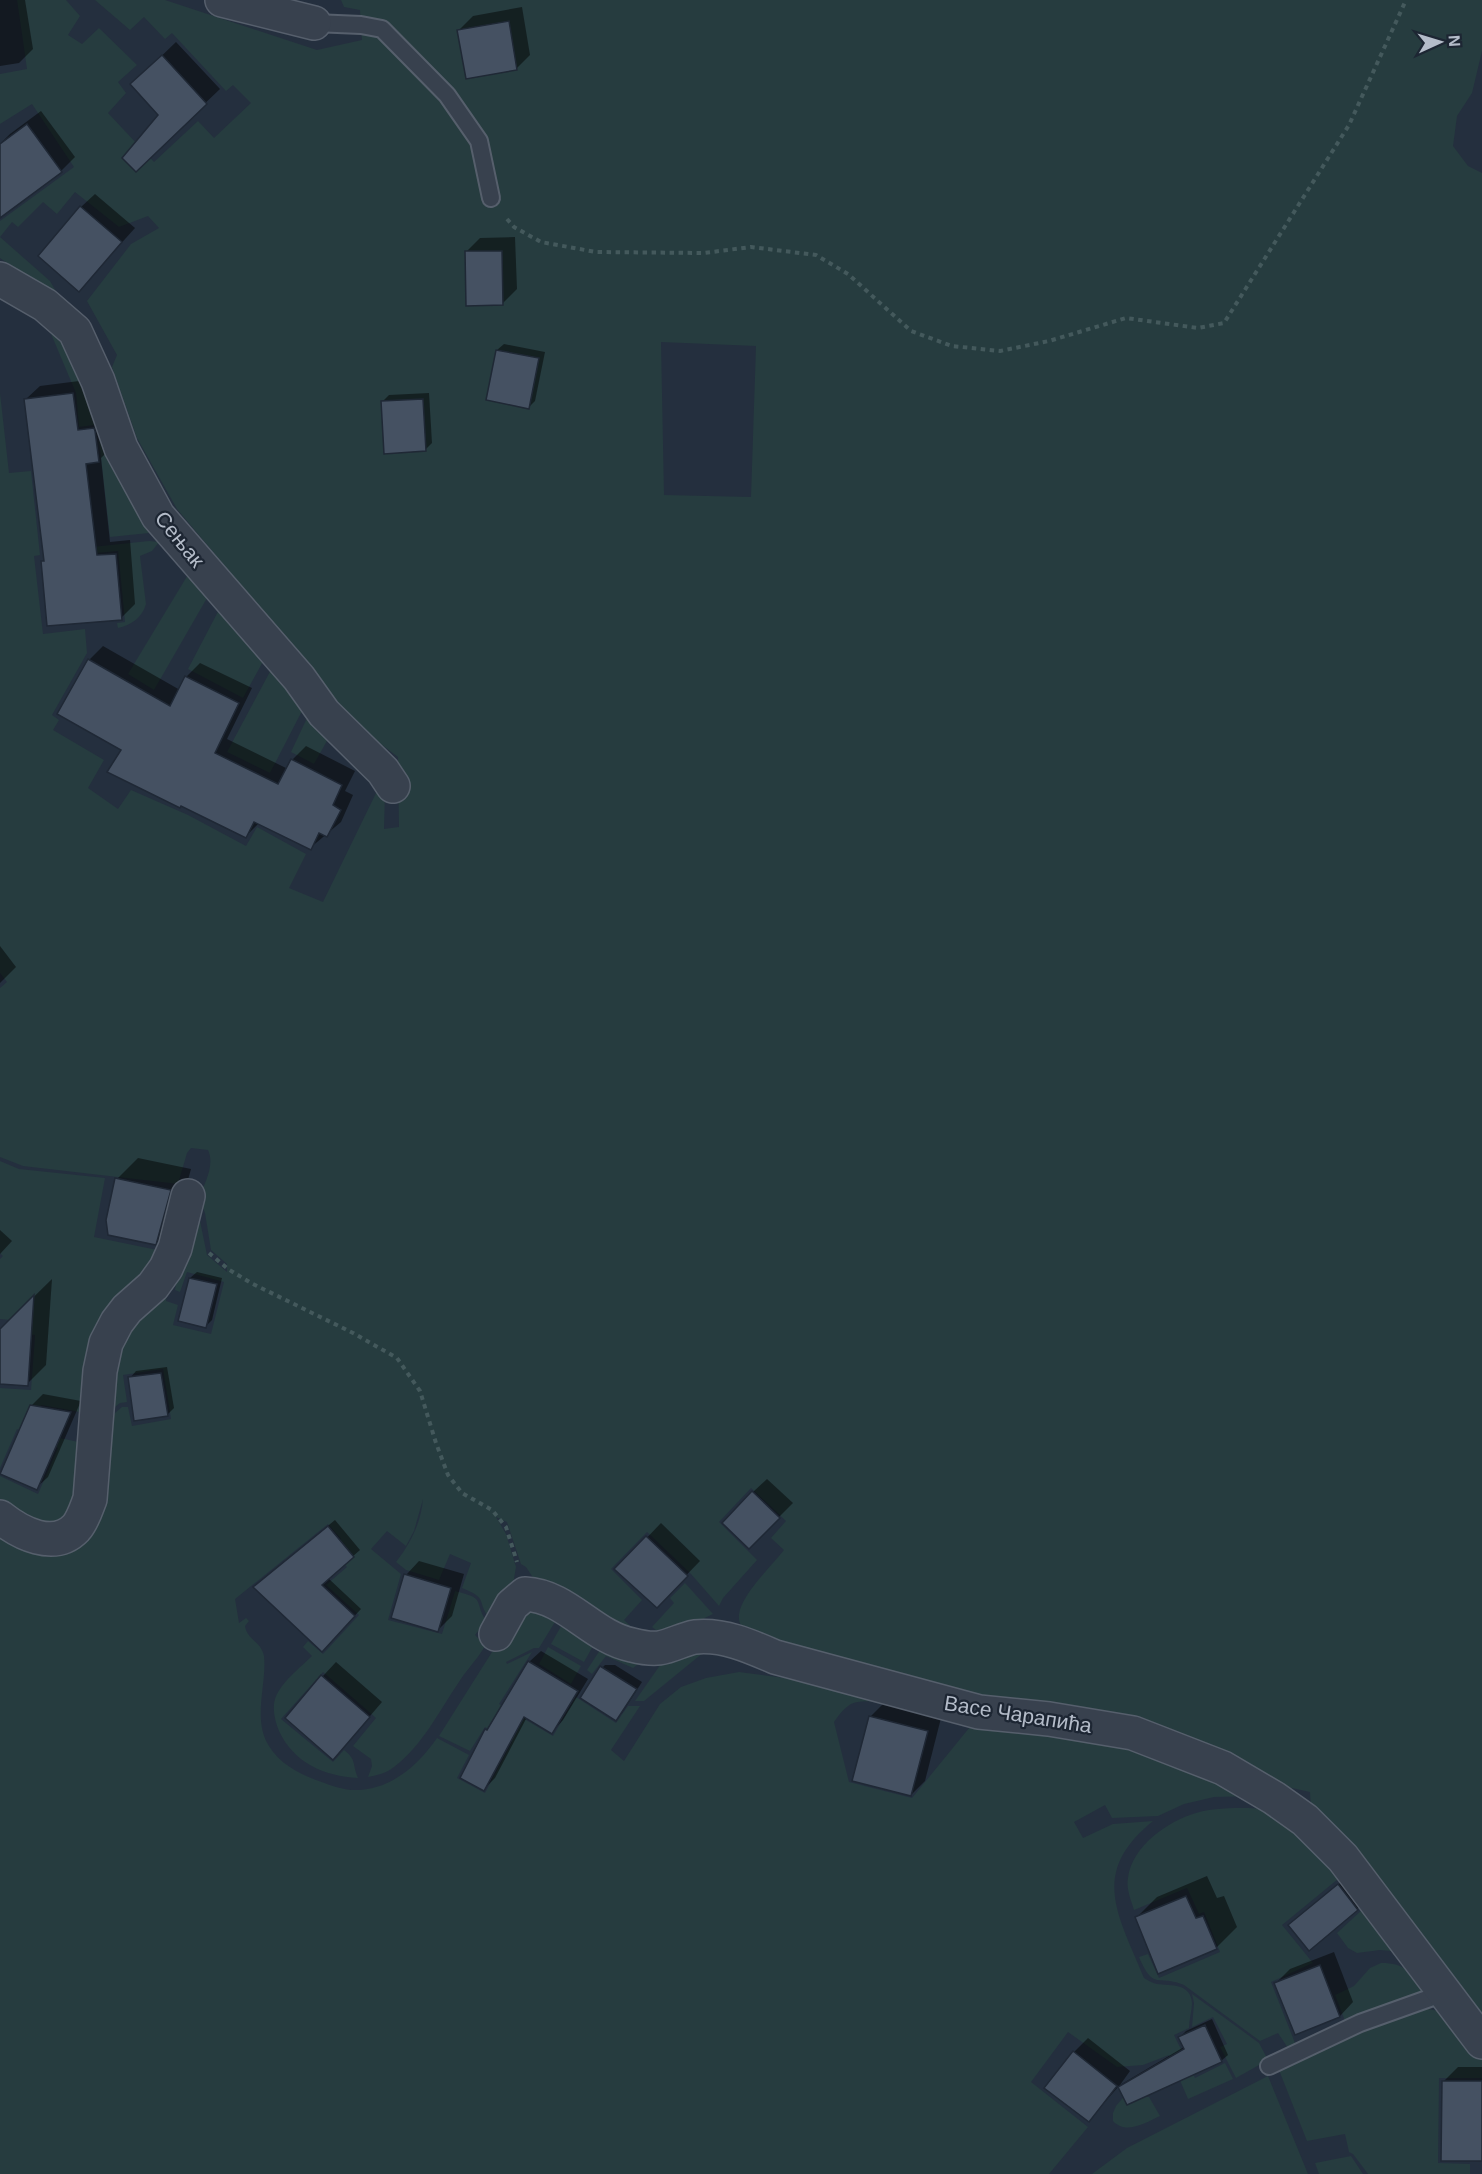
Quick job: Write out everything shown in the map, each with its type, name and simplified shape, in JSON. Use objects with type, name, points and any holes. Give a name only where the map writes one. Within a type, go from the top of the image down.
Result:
[{"type":"street","points":[[222,0],[314,23]]},
{"type":"street","name":"Сењак","points":[[0,279],[45,305],[75,331],[98,381],[121,448],[158,516],[299,678],[324,713],[382,771],[393,786]]},
{"type":"street","points":[[0,1517],[19,1531],[48,1539],[69,1534],[83,1518],[90,1498],[100,1371],[106,1343],[117,1322],[153,1286],[166,1268],[175,1248],[188,1196]]},
{"type":"street","points":[[496,1634],[512,1605],[525,1594]]},
{"type":"street","name":"Васе Чарапића","points":[[525,1594],[541,1595],[565,1607],[604,1635],[631,1645],[659,1648],[694,1637],[719,1637],[775,1656],[979,1712],[1049,1719],[1133,1733],[1224,1768],[1305,1820],[1343,1857],[1482,2042]]},
{"type":"lane","points":[[314,23],[361,25],[382,29],[447,95],[479,141],[491,198]]},
{"type":"lane","points":[[1269,2066],[1360,2023],[1444,1994]]},
{"type":"path","points":[[491,198],[514,227],[541,242],[596,252],[704,253],[751,247],[816,255],[848,274],[911,331],[952,346],[1000,351],[1049,341],[1126,318],[1198,328],[1224,323],[1349,125],[1406,0]]},
{"type":"path","points":[[209,1252],[228,1269],[250,1283],[344,1328],[397,1358],[420,1392],[435,1443],[448,1475],[462,1493],[492,1510],[506,1527],[514,1547],[525,1594]]},
{"type":"green space","points":[[17,0],[66,0],[80,16],[68,35],[82,44],[99,28],[137,65],[118,82],[126,93],[108,113],[154,162],[198,121],[214,138],[251,103],[233,85],[226,91],[172,33],[165,39],[144,17],[130,30],[95,0],[165,0],[317,50],[362,40],[360,10],[344,7],[341,0],[1482,0],[1482,51],[1472,93],[1457,116],[1453,146],[1468,166],[1482,173],[1482,2028],[1311,1808],[1310,1792],[986,1701],[877,1674],[747,1631],[740,1623],[740,1611],[749,1592],[784,1550],[771,1538],[786,1521],[751,1488],[719,1522],[757,1560],[723,1598],[719,1606],[691,1574],[647,1532],[611,1569],[642,1600],[624,1620],[646,1641],[536,1582],[526,1567],[521,1564],[507,1522],[496,1517],[506,1534],[516,1567],[512,1590],[489,1618],[481,1600],[462,1588],[471,1563],[450,1554],[439,1580],[406,1570],[396,1562],[406,1547],[414,1532],[423,1499],[414,1531],[406,1546],[387,1531],[371,1549],[401,1574],[388,1620],[442,1634],[455,1591],[472,1596],[478,1601],[486,1621],[475,1635],[481,1641],[491,1631],[482,1651],[414,1749],[388,1771],[368,1777],[372,1766],[371,1759],[353,1746],[376,1718],[323,1672],[281,1719],[333,1762],[344,1750],[353,1760],[358,1778],[333,1774],[311,1766],[293,1752],[285,1742],[275,1719],[274,1703],[278,1693],[291,1676],[312,1656],[303,1647],[308,1641],[323,1654],[359,1615],[326,1585],[347,1567],[330,1548],[341,1539],[328,1524],[235,1599],[239,1623],[246,1618],[249,1621],[245,1626],[246,1631],[260,1647],[264,1656],[261,1725],[264,1736],[278,1758],[290,1767],[309,1777],[342,1789],[364,1790],[377,1787],[400,1776],[420,1759],[437,1738],[469,1755],[457,1778],[485,1793],[512,1742],[485,1727],[470,1751],[439,1736],[521,1606],[558,1617],[539,1648],[534,1648],[506,1662],[507,1664],[532,1652],[499,1704],[553,1736],[576,1697],[616,1723],[628,1706],[640,1706],[611,1750],[624,1761],[660,1704],[681,1687],[706,1678],[739,1672],[800,1680],[932,1714],[868,1701],[851,1704],[834,1722],[849,1782],[912,1798],[974,1722],[1127,1743],[1257,1796],[1214,1797],[1184,1804],[1158,1816],[1112,1818],[1105,1805],[1074,1822],[1083,1838],[1113,1824],[1153,1821],[1133,1840],[1121,1858],[1115,1877],[1115,1895],[1125,1934],[1144,1978],[1155,1984],[1184,1989],[1191,1997],[1189,2028],[1174,2035],[1195,2078],[1225,2063],[1233,2079],[1188,2099],[1169,2055],[1143,2065],[1117,2067],[1068,2032],[1031,2082],[1088,2127],[1049,2174],[0,2174],[0,1526],[46,1557],[65,1550],[102,1424],[122,1407],[128,1407],[132,1426],[171,1419],[163,1369],[123,1375],[127,1402],[120,1403],[102,1417],[111,1348],[169,1276],[166,1301],[178,1305],[173,1325],[211,1334],[224,1282],[187,1272],[180,1292],[175,1290],[181,1253],[199,1216],[207,1255],[227,1272],[227,1264],[211,1250],[205,1213],[199,1197],[210,1168],[208,1150],[191,1148],[187,1153],[178,1184],[23,1166],[0,1157],[0,988],[7,982],[0,973],[0,393],[9,473],[31,471],[40,555],[34,556],[43,634],[85,629],[87,653],[52,715],[59,720],[53,730],[104,760],[88,788],[118,809],[131,790],[188,815],[246,846],[257,827],[306,854],[289,888],[323,902],[378,789],[385,792],[384,829],[399,827],[398,757],[345,717],[308,665],[177,509],[137,438],[112,367],[117,355],[87,301],[131,244],[159,228],[148,216],[119,227],[75,192],[57,214],[43,202],[18,227],[12,222],[0,237],[0,221],[74,167],[32,104],[0,124],[0,74],[27,69]],"holes":[[[511,38],[517,70],[469,78]],[[661,342],[756,346],[751,497],[664,495]]]},
{"type":"green space","points":[[0,237],[50,281],[58,295],[54,295],[0,258]]},
{"type":"green space","points":[[49,329],[61,341],[82,386],[95,425],[79,427],[76,393]]},
{"type":"green space","points":[[99,440],[111,466],[149,533],[110,537]]},
{"type":"green space","points":[[149,541],[159,542],[152,551],[140,556],[146,604],[142,613],[135,620],[118,628],[117,623],[125,622],[118,551],[54,557],[53,551]]},
{"type":"green space","points":[[189,573],[211,591],[154,690],[128,674]]},
{"type":"green space","points":[[222,604],[266,656],[243,698],[188,669]]},
{"type":"green space","points":[[273,666],[303,709],[270,773],[227,752]]},
{"type":"green space","points":[[308,716],[328,739],[314,764],[291,752]]},
{"type":"green space","points":[[0,1161],[19,1169],[105,1178],[94,1237],[167,1252],[83,1420],[79,1421],[80,1412],[41,1405],[36,1433],[88,1444],[84,1491],[57,1528],[0,1509],[0,1476],[38,1494],[58,1448],[17,1429],[0,1468],[0,1388],[31,1390],[35,1335],[10,1333],[11,1320],[0,1319],[0,1259],[3,1256],[0,1253]]},
{"type":"green space","points":[[685,1583],[713,1614],[678,1631],[660,1633],[652,1627],[674,1603],[670,1598]]},
{"type":"green space","points":[[564,1621],[593,1646],[584,1662],[551,1644]]},
{"type":"green space","points":[[604,1644],[642,1661],[633,1668],[606,1656],[592,1674],[587,1670]]},
{"type":"green space","points":[[548,1647],[581,1666],[571,1684],[539,1664]]},
{"type":"green space","points":[[709,1648],[644,1701],[635,1701],[663,1661]]},
{"type":"green space","points":[[1267,1809],[1310,1840],[1401,1952],[1380,1950],[1357,1953],[1348,1948],[1337,1933],[1362,1910],[1338,1879],[1282,1925],[1313,1963],[1271,1982],[1295,2043],[1288,2048],[1278,2033],[1260,2041],[1184,1985],[1153,1978],[1144,1968],[1139,1957],[1148,1954],[1159,1978],[1220,1952],[1204,1912],[1199,1914],[1187,1888],[1134,1910],[1128,1890],[1128,1878],[1136,1855],[1153,1836],[1185,1817],[1209,1810]]},
{"type":"green space","points":[[1381,1963],[1389,1963],[1407,1970],[1425,1991],[1345,2021],[1335,1995],[1354,1986],[1370,1968]]},
{"type":"green space","points":[[1192,1994],[1259,2043],[1268,2060],[1236,2078],[1220,2047],[1227,2044],[1213,2017],[1192,2027],[1194,2003]]},
{"type":"green space","points":[[1424,2008],[1442,2012],[1482,2055],[1482,2078],[1439,2078],[1438,2163],[1470,2164],[1470,2174],[1368,2174],[1349,2152],[1345,2134],[1307,2141],[1279,2070],[1376,2022]]},
{"type":"green space","points":[[1268,2076],[1308,2174],[1092,2174],[1127,2148]]},
{"type":"green space","points":[[1128,2092],[1141,2097],[1149,2097],[1160,2116],[1136,2126],[1118,2125],[1113,2121],[1113,2113]]},
{"type":"green space","points":[[1351,2156],[1363,2174],[1319,2174],[1315,2163]]},
{"type":"building","points":[[509,21],[517,70],[466,79],[457,30]]},
{"type":"building","points":[[162,55],[207,104],[136,172],[122,158],[158,115],[130,84]]},
{"type":"building","points":[[27,124],[62,172],[0,218],[0,144]]},
{"type":"building","points":[[80,206],[122,242],[79,292],[38,256]]},
{"type":"building","points":[[465,251],[502,251],[503,305],[466,306]]},
{"type":"building","points":[[496,350],[539,358],[529,409],[486,400]]},
{"type":"building","points":[[73,393],[78,430],[94,428],[95,431],[99,462],[86,464],[97,555],[116,554],[122,620],[47,626],[41,561],[44,561],[24,399]]},
{"type":"building","points":[[423,399],[426,451],[384,454],[381,401]]},
{"type":"building","points":[[88,659],[170,706],[185,676],[239,703],[215,753],[278,784],[291,759],[342,785],[333,805],[341,810],[327,837],[319,833],[311,850],[254,822],[246,838],[107,772],[121,750],[57,714]]},
{"type":"building","points":[[115,1178],[171,1190],[156,1245],[108,1235],[106,1220]]},
{"type":"building","points":[[189,1278],[217,1284],[206,1328],[178,1321]]},
{"type":"building","points":[[34,1295],[28,1386],[0,1384],[0,1329]]},
{"type":"building","points":[[161,1373],[168,1416],[134,1421],[128,1377]]},
{"type":"building","points":[[30,1405],[71,1412],[37,1490],[0,1474]]},
{"type":"building","points":[[752,1491],[780,1518],[749,1549],[722,1523]]},
{"type":"building","points":[[328,1526],[354,1557],[322,1585],[355,1616],[322,1652],[253,1587]]},
{"type":"building","points":[[646,1536],[688,1576],[657,1608],[614,1569]]},
{"type":"building","points":[[404,1574],[451,1588],[438,1632],[391,1618]]},
{"type":"building","points":[[528,1661],[578,1691],[552,1734],[524,1717],[484,1791],[460,1778],[485,1729],[487,1730]]},
{"type":"building","points":[[600,1666],[637,1689],[616,1721],[580,1698]]},
{"type":"building","points":[[321,1675],[370,1717],[333,1760],[285,1718]]},
{"type":"building","points":[[869,1716],[928,1731],[911,1796],[852,1781]]},
{"type":"building","points":[[1338,1884],[1358,1910],[1309,1951],[1288,1925]]},
{"type":"building","points":[[1186,1896],[1196,1918],[1203,1916],[1217,1949],[1158,1974],[1135,1917]]},
{"type":"building","points":[[1320,1965],[1340,2017],[1295,2035],[1274,1983]]},
{"type":"building","points":[[1205,2025],[1222,2062],[1127,2105],[1118,2087],[1184,2049],[1178,2037]]},
{"type":"building","points":[[1073,2051],[1117,2086],[1089,2122],[1044,2088]]},
{"type":"building","points":[[1442,2081],[1482,2081],[1482,2161],[1441,2161]]}]
